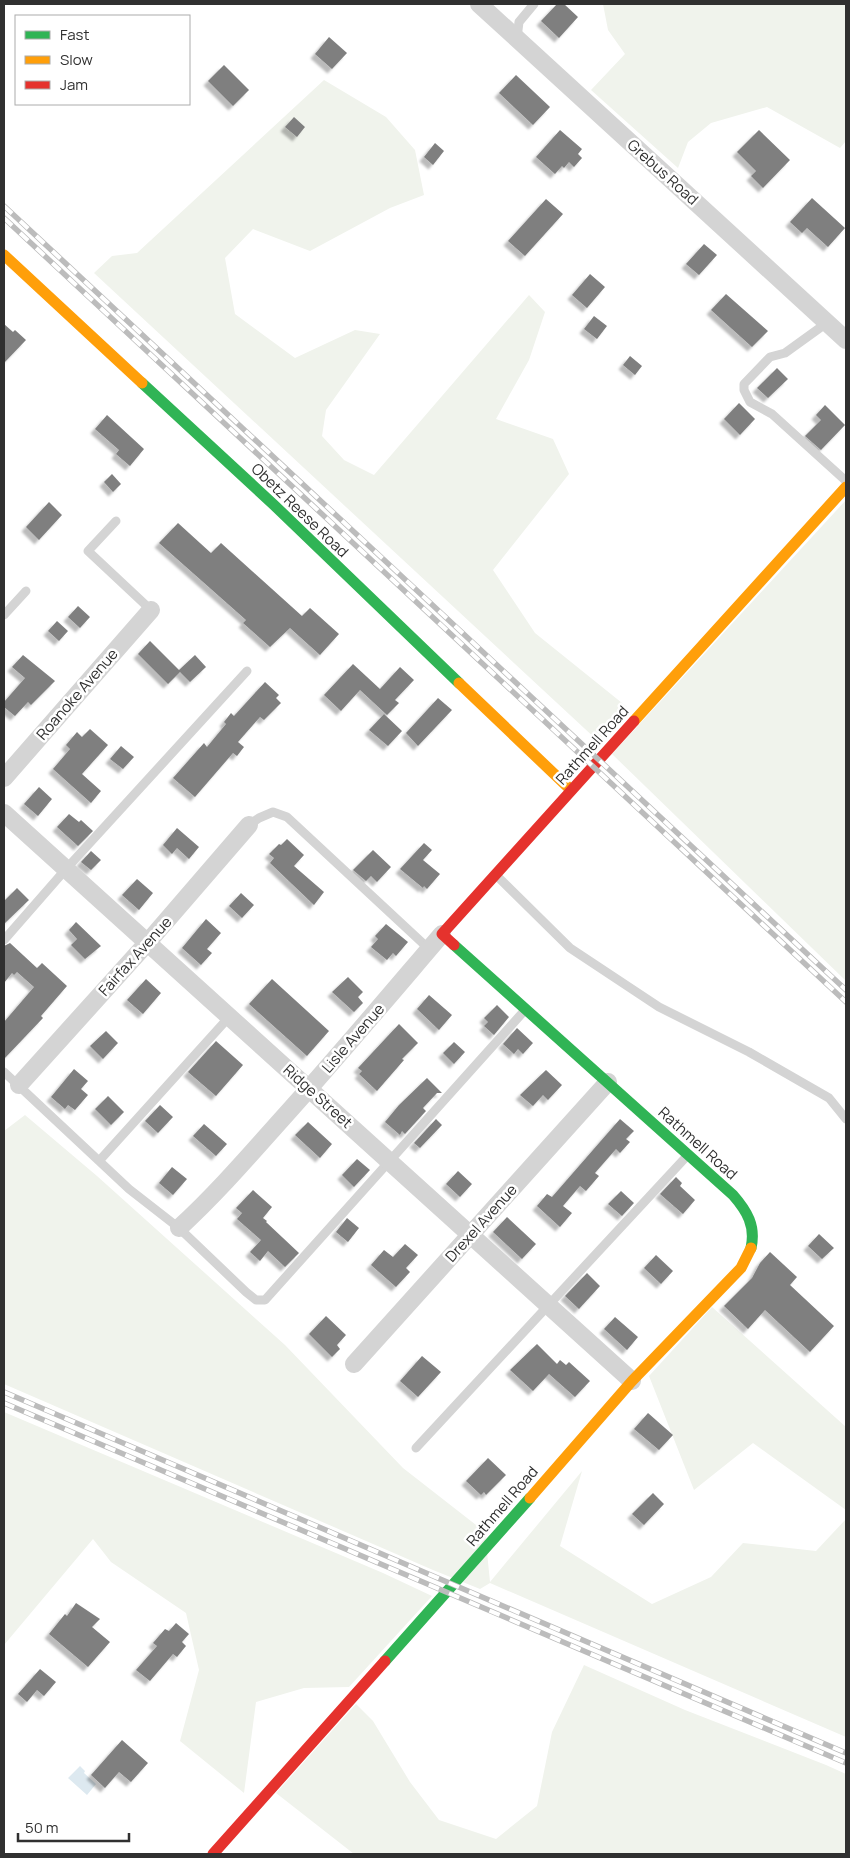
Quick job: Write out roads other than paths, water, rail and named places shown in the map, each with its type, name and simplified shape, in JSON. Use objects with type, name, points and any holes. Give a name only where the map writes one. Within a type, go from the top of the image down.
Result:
[{"type":"street","name":"Grebus Road","points":[[479,4],[846,340]]},
{"type":"street","name":"Obetz Reese Road","points":[[4,255],[274,505],[571,790]]},
{"type":"street","name":"Rathmell Road","points":[[213,1854],[632,1381],[741,1268],[751,1250],[753,1229],[746,1210],[733,1195],[442,934],[846,487]]},
{"type":"street","name":"Roanoke Avenue","points":[[4,778],[150,610]]},
{"type":"street","name":"Ridge Street","points":[[4,812],[632,1381]]},
{"type":"street","name":"Fairfax Avenue","points":[[19,1085],[148,942],[249,825]]},
{"type":"street","name":"Lisle Avenue","points":[[179,1228],[208,1201],[310,1088],[442,934]]},
{"type":"street","name":"Drexel Avenue","points":[[354,1364],[608,1082]]},
{"type":"lane","points":[[517,38],[519,22],[534,4]]},
{"type":"lane","points":[[828,322],[785,353],[770,358],[748,379],[744,384],[744,390],[750,402],[772,414],[846,481]]},
{"type":"lane","points":[[116,521],[88,552],[150,610]]},
{"type":"lane","points":[[4,615],[26,591]]},
{"type":"lane","points":[[4,940],[66,868],[247,671]]},
{"type":"lane","points":[[249,825],[273,812],[287,818],[429,949]]},
{"type":"lane","points":[[495,874],[570,948],[659,1007],[749,1052],[829,1098],[846,1119]]},
{"type":"lane","points":[[4,1072],[129,1190],[179,1228],[256,1300],[265,1300],[526,1009]]},
{"type":"lane","points":[[99,1161],[230,1016]]},
{"type":"lane","points":[[416,1448],[688,1155]]},
{"type":"railway","points":[[4,206],[846,990]]},
{"type":"railway","points":[[4,218],[846,1002]]},
{"type":"railway","points":[[4,1392],[846,1753]]},
{"type":"railway","points":[[4,1403],[846,1763]]}]
